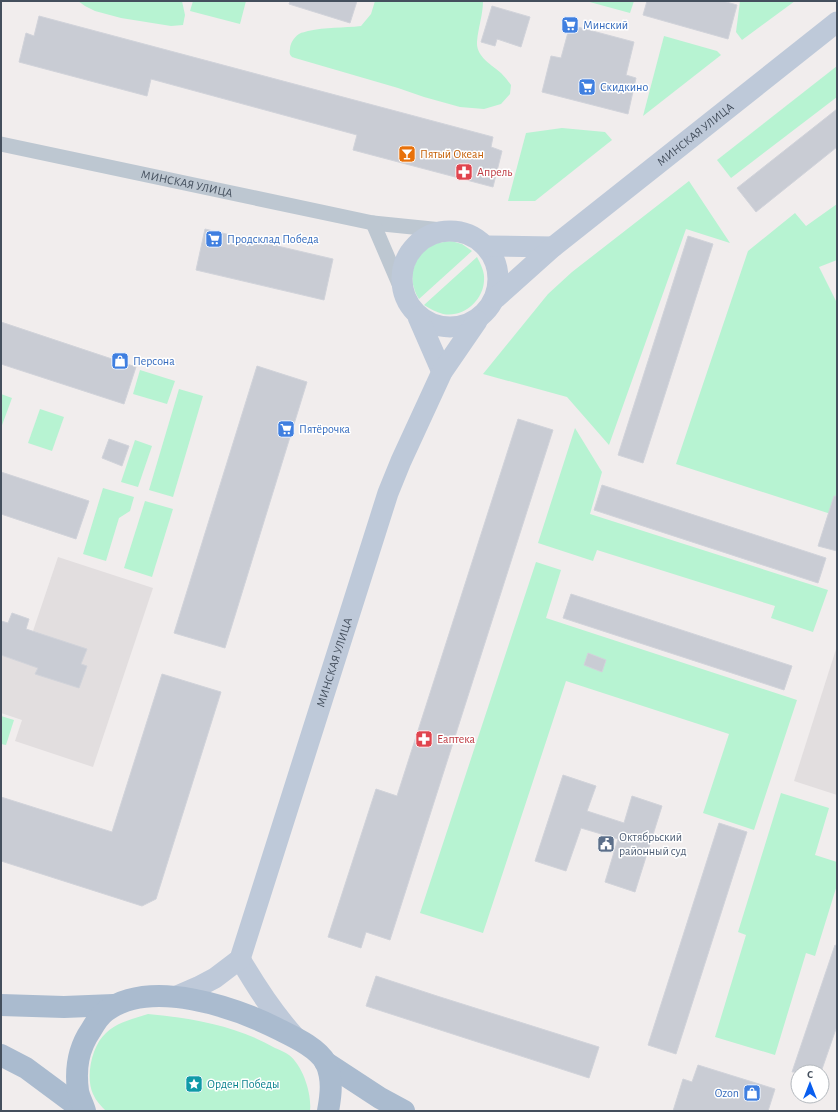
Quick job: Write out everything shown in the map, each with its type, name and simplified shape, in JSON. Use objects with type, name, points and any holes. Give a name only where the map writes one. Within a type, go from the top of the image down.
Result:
[{"type":"main road","name":"МИНСКАЯ УЛИЦА","points":[[496,298],[553,246],[837,22]]},
{"type":"main road","points":[[418,316],[447,328],[477,321],[496,298],[499,269],[487,246],[468,233],[442,230],[418,241],[402,265],[402,293],[418,316],[442,372]]},
{"type":"main road","points":[[487,246],[553,246]]},
{"type":"main road","name":"МИНСКАЯ УЛИЦА","points":[[240,959],[388,492],[442,372],[477,321]]},
{"type":"main road","points":[[175,997],[215,978],[240,959],[276,1014],[297,1039]]},
{"type":"main road","points":[[1,1005],[64,1007],[114,1005],[130,1000],[160,996],[204,1002],[236,1011],[269,1024],[297,1039],[313,1049],[325,1062],[380,1098],[404,1111]]},
{"type":"main road","points":[[84,1111],[78,1091],[78,1058],[82,1044],[96,1021],[104,1012],[114,1005]]},
{"type":"main road","points":[[1,1055],[26,1068],[84,1111]]},
{"type":"main road","points":[[325,1062],[331,1078],[328,1111]]},
{"type":"street","name":"МИНСКАЯ УЛИЦА","points":[[1,144],[373,223],[442,230]]},
{"type":"street","points":[[373,223],[402,293]]},
{"type":"shaded area","points":[[58,557],[153,588],[93,767],[15,741],[22,720],[1,713],[1,655],[29,665],[33,631]]},
{"type":"shaded area","points":[[837,646],[837,795],[794,781]]},
{"type":"green space","points":[[78,1],[182,1],[185,15],[183,25],[171,26],[121,18],[95,11]]},
{"type":"green space","points":[[193,1],[246,1],[240,24],[190,11]]},
{"type":"green space","points":[[375,1],[483,1],[477,47],[479,52],[489,64],[501,73],[511,85],[510,94],[501,104],[484,109],[460,107],[293,58],[290,55],[290,47],[295,37],[301,33],[321,29],[361,26],[371,14]]},
{"type":"green space","points":[[586,1],[634,1],[630,13]]},
{"type":"green space","points":[[740,1],[795,1],[742,40],[736,32]]},
{"type":"green space","points":[[664,36],[717,51],[721,55],[643,116]]},
{"type":"green space","points":[[837,66],[837,97],[731,178],[717,160]]},
{"type":"green space","points":[[562,128],[605,132],[612,140],[535,201],[508,201],[526,133]]},
{"type":"green space","points":[[689,181],[730,243],[686,229],[609,445],[567,397],[483,374],[548,294],[572,272]]},
{"type":"green space","points":[[837,204],[837,260],[819,267],[837,303],[837,516],[676,464],[748,251],[795,213],[806,226]]},
{"type":"green space","points":[[451,241],[462,244],[472,251],[419,299],[415,291],[413,274],[414,267],[420,255],[431,246],[438,243]]},
{"type":"green space","points":[[477,257],[483,272],[484,281],[480,295],[471,306],[451,315],[440,313],[424,305]]},
{"type":"green space","points":[[140,370],[175,381],[167,404],[133,394]]},
{"type":"green space","points":[[179,389],[203,396],[173,497],[149,490]]},
{"type":"green space","points":[[1,394],[12,398],[1,428]]},
{"type":"green space","points":[[40,409],[64,417],[52,451],[28,443]]},
{"type":"green space","points":[[575,428],[602,472],[590,514],[828,590],[813,632],[771,618],[775,606],[597,550],[593,561],[538,543]]},
{"type":"green space","points":[[135,440],[152,446],[138,487],[121,482]]},
{"type":"green space","points":[[103,488],[134,497],[130,511],[119,518],[106,561],[83,554]]},
{"type":"green space","points":[[145,501],[173,509],[152,577],[124,568]]},
{"type":"green space","points":[[536,562],[561,570],[546,618],[797,700],[754,830],[703,813],[729,734],[566,681],[483,933],[420,913]]},
{"type":"green space","points":[[1,716],[14,720],[6,745],[1,744]]},
{"type":"green space","points":[[781,793],[829,808],[815,855],[837,862],[837,885],[815,956],[806,953],[775,1055],[715,1037],[746,935],[738,932]]},
{"type":"green space","points":[[148,1014],[214,1024],[260,1040],[286,1053],[294,1060],[306,1081],[310,1097],[310,1111],[106,1111],[96,1099],[91,1087],[91,1062],[97,1045],[101,1038],[110,1029],[126,1021]]},
{"type":"building","points":[[290,1],[357,1],[350,23],[289,4]]},
{"type":"building","points":[[647,1],[723,1],[737,5],[728,39],[643,15]]},
{"type":"building","points":[[492,6],[530,17],[521,47],[497,39],[495,46],[481,42]]},
{"type":"building","points":[[39,16],[493,137],[491,147],[502,151],[493,187],[353,150],[357,135],[151,79],[147,96],[19,62],[26,33],[34,36]]},
{"type":"building","points":[[570,25],[634,42],[626,75],[636,78],[628,114],[542,92],[551,56],[561,58]]},
{"type":"building","points":[[837,109],[837,147],[756,212],[737,188]]},
{"type":"building","points":[[205,229],[333,259],[324,300],[196,270]]},
{"type":"building","points":[[688,236],[713,244],[643,463],[618,455]]},
{"type":"building","points":[[1,322],[136,367],[124,404],[1,364]]},
{"type":"building","points":[[257,366],[307,382],[225,648],[174,633]]},
{"type":"building","points":[[518,419],[553,430],[390,940],[366,932],[361,948],[328,937],[376,789],[397,796]]},
{"type":"building","points":[[109,439],[129,446],[122,466],[102,458]]},
{"type":"building","points":[[1,472],[89,501],[76,539],[1,514]]},
{"type":"building","points":[[602,485],[826,558],[818,583],[594,510]]},
{"type":"building","points":[[834,496],[837,496],[837,551],[818,546]]},
{"type":"building","points":[[571,594],[792,666],[784,690],[563,618]]},
{"type":"building","points":[[12,613],[29,619],[26,629],[87,649],[81,664],[87,666],[79,688],[35,674],[38,668],[1,655],[1,621],[8,623]]},
{"type":"building","points":[[588,653],[606,660],[602,672],[584,665]]},
{"type":"building","points":[[162,674],[221,692],[156,899],[142,906],[1,861],[1,797],[112,832]]},
{"type":"building","points":[[563,775],[596,786],[587,811],[624,823],[632,796],[662,806],[635,892],[605,882],[618,839],[581,828],[566,871],[535,861]]},
{"type":"building","points":[[719,823],[747,832],[676,1054],[648,1045]]},
{"type":"building","points":[[835,945],[837,946],[837,1026],[824,1064],[795,1064]]},
{"type":"building","points":[[376,976],[599,1047],[589,1078],[366,1006]]},
{"type":"building","points":[[698,1065],[775,1089],[768,1111],[673,1111],[683,1079],[692,1082]]},
{"type":"place","name":"Минский","points":[[570,25]]},
{"type":"place","name":"Скидкино","points":[[587,87]]},
{"type":"place","name":"Пятый Океан","points":[[407,154]]},
{"type":"place","name":"Апрель","points":[[464,172]]},
{"type":"place","name":"Продсклад Победа","points":[[214,239]]},
{"type":"place","name":"Персона","points":[[120,361]]},
{"type":"place","name":"Пятёрочка","points":[[286,429]]},
{"type":"place","name":"Еаптека","points":[[424,739]]},
{"type":"place","name":"Октябрьский районный суд","points":[[606,844]]},
{"type":"place","name":"Орден Победы","points":[[194,1084]]},
{"type":"place","name":"Ozon","points":[[752,1093]]}]
